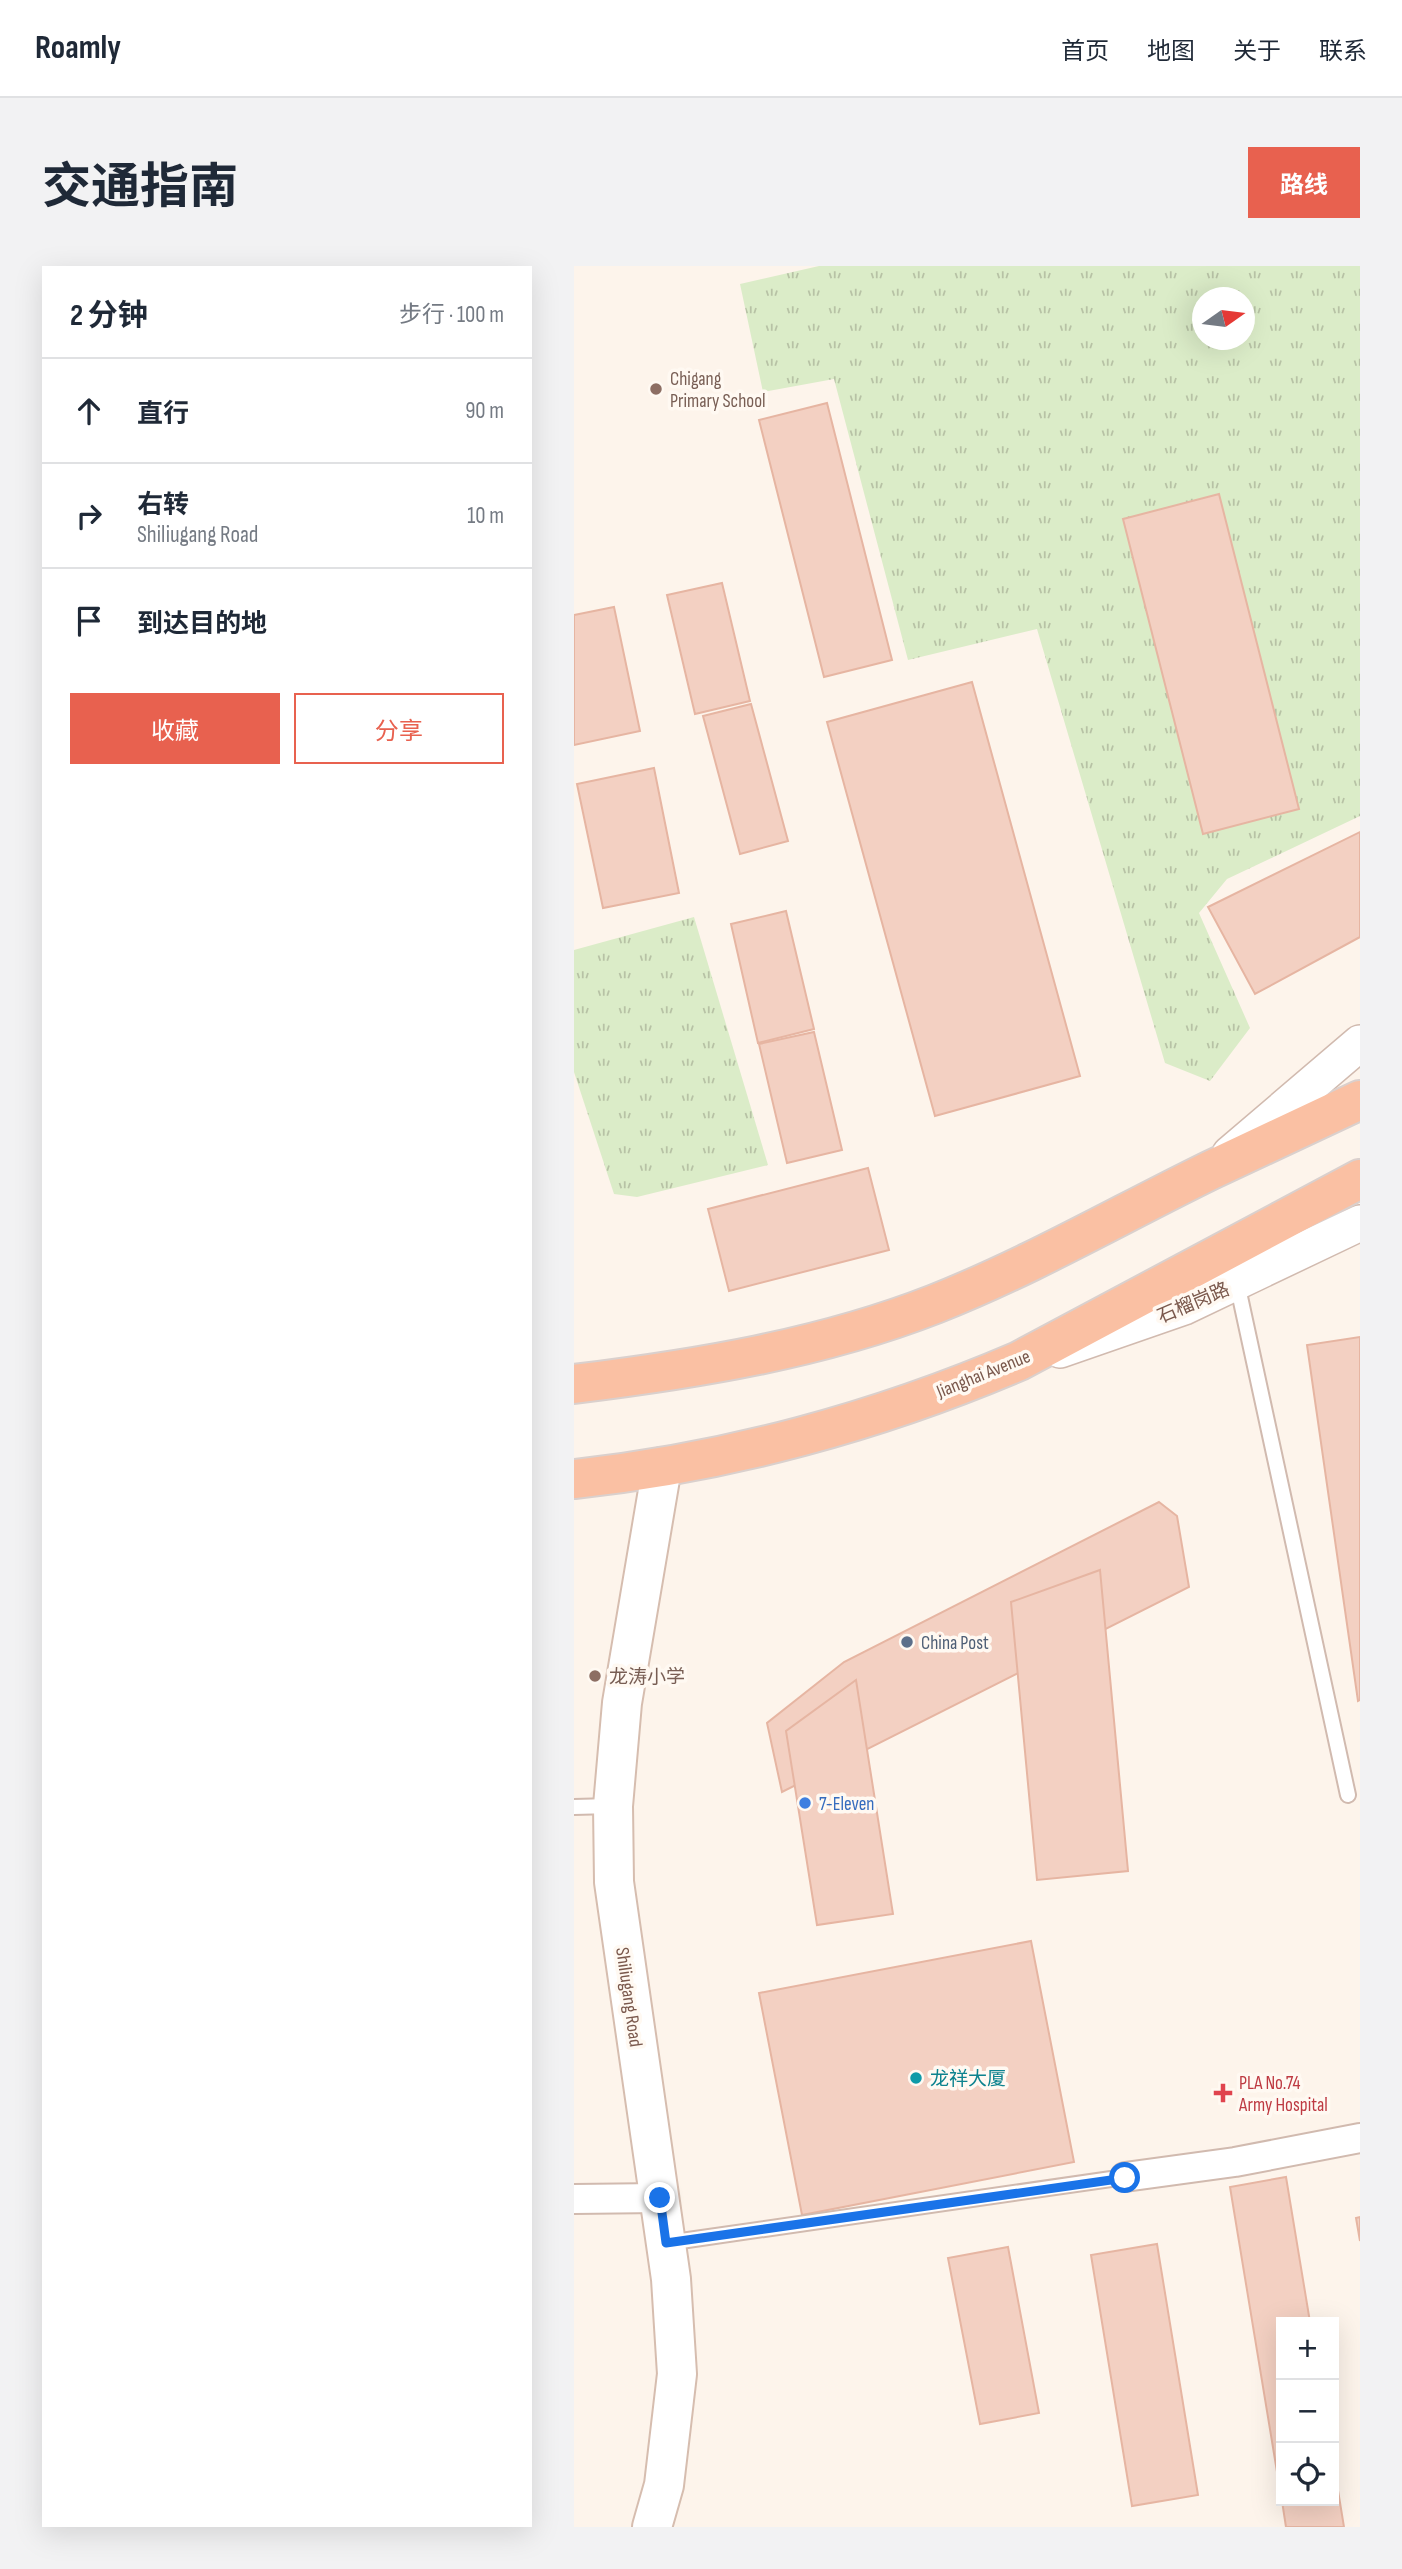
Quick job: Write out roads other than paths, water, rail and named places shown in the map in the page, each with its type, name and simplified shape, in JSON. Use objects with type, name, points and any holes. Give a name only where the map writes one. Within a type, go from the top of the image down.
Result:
[{"type":"highway","points":[[574,1384],[714,1364],[790,1348],[933,1304],[1029,1264],[1212,1170],[1360,1100]]},
{"type":"highway","name":"Jianghai Avenue","points":[[574,1479],[662,1466],[810,1434],[894,1408],[1019,1361],[1360,1179]]},
{"type":"main road","name":"Shiliugang Road","points":[[652,2527],[664,2485],[677,2374],[666,2243],[614,1882],[612,1806],[622,1703],[662,1466]]},
{"type":"street","points":[[1212,1170],[1360,1043]]},
{"type":"street","name":"石榴岗路","points":[[1019,1361],[1127,1329],[1237,1283],[1360,1223]]},
{"type":"street","points":[[1125,2178],[1235,2162],[1360,2138]]},
{"type":"street","points":[[574,2199],[660,2198]]},
{"type":"lane","points":[[1237,1283],[1348,1795]]},
{"type":"lane","points":[[574,1807],[612,1806]]},
{"type":"lane","points":[[666,2243],[1125,2178]]},
{"type":"place","name":"Chigang Primary School","points":[[656,389]]},
{"type":"place","name":"China Post","points":[[907,1642]]},
{"type":"place","name":"龙涛小学","points":[[595,1676]]},
{"type":"place","name":"7-Eleven","points":[[805,1803]]},
{"type":"place","name":"龙祥大厦","points":[[916,2078]]},
{"type":"place","name":"PLA No.74 Army Hospital","points":[[1223,2093]]}]
